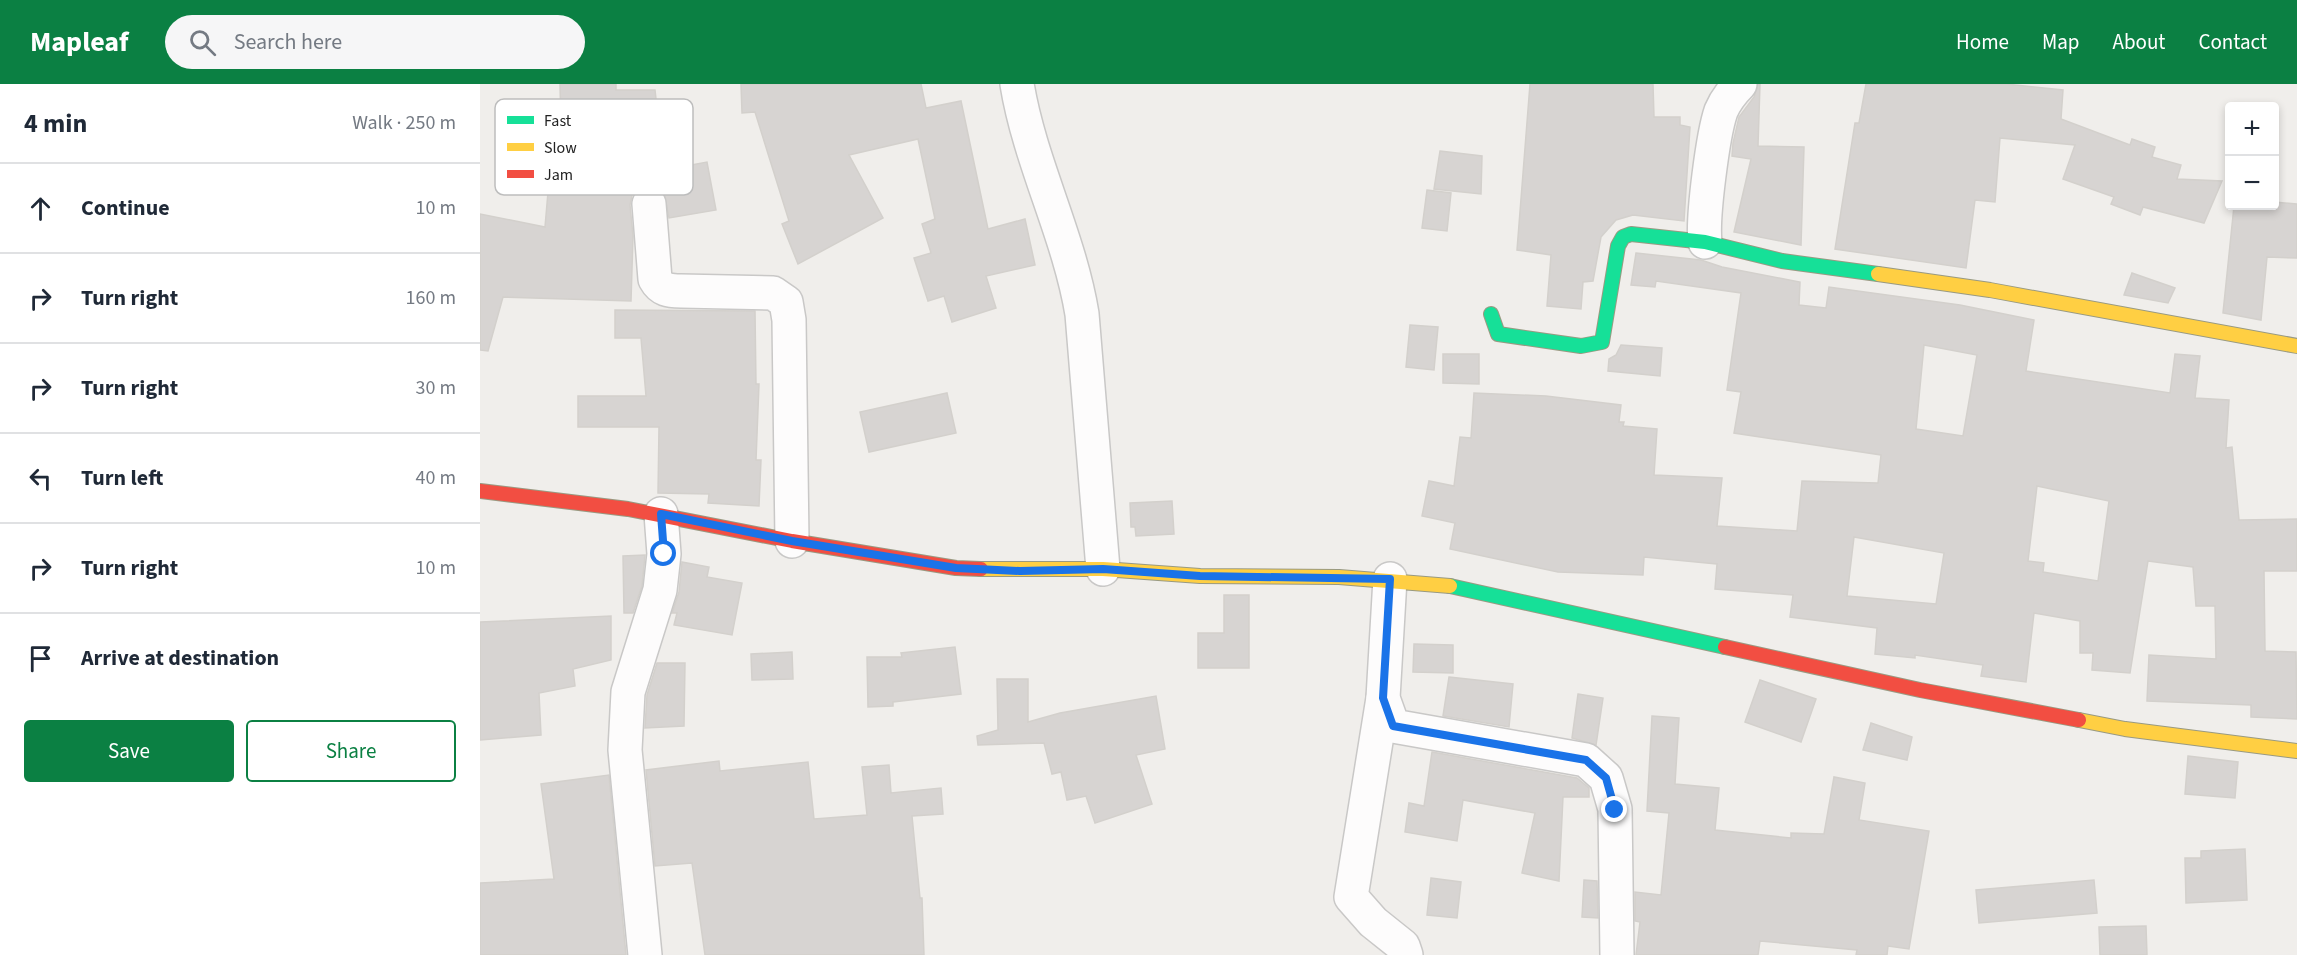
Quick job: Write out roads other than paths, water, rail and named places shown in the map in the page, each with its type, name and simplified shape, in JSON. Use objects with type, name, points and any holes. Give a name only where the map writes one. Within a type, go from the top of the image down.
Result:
[{"type":"street","points":[[1017,84],[1035,150],[1077,280],[1082,314],[1103,569]]},
{"type":"street","points":[[1705,242],[1707,201],[1721,112],[1728,96],[1740,84]]},
{"type":"street","points":[[649,204],[655,279],[659,286],[666,290],[681,291],[773,293],[786,302],[789,320],[792,541]]},
{"type":"street","points":[[1491,314],[1498,334],[1592,346],[1602,342],[1616,257],[1623,237],[1631,234],[1705,242],[1782,261],[1990,290],[2297,346]]},
{"type":"street","points":[[480,491],[661,514],[792,541],[956,568],[1020,571],[1103,569],[1200,576],[1390,579],[1446,585],[1920,690],[2125,729],[2297,751]]},
{"type":"street","points":[[645,955],[625,750],[626,721],[628,692],[660,590],[664,554],[661,514]]},
{"type":"street","points":[[1390,579],[1383,698],[1351,897],[1373,922],[1403,946],[1406,955]]},
{"type":"street","points":[[1383,698],[1393,726],[1586,760],[1606,778],[1615,810],[1617,955]]}]
